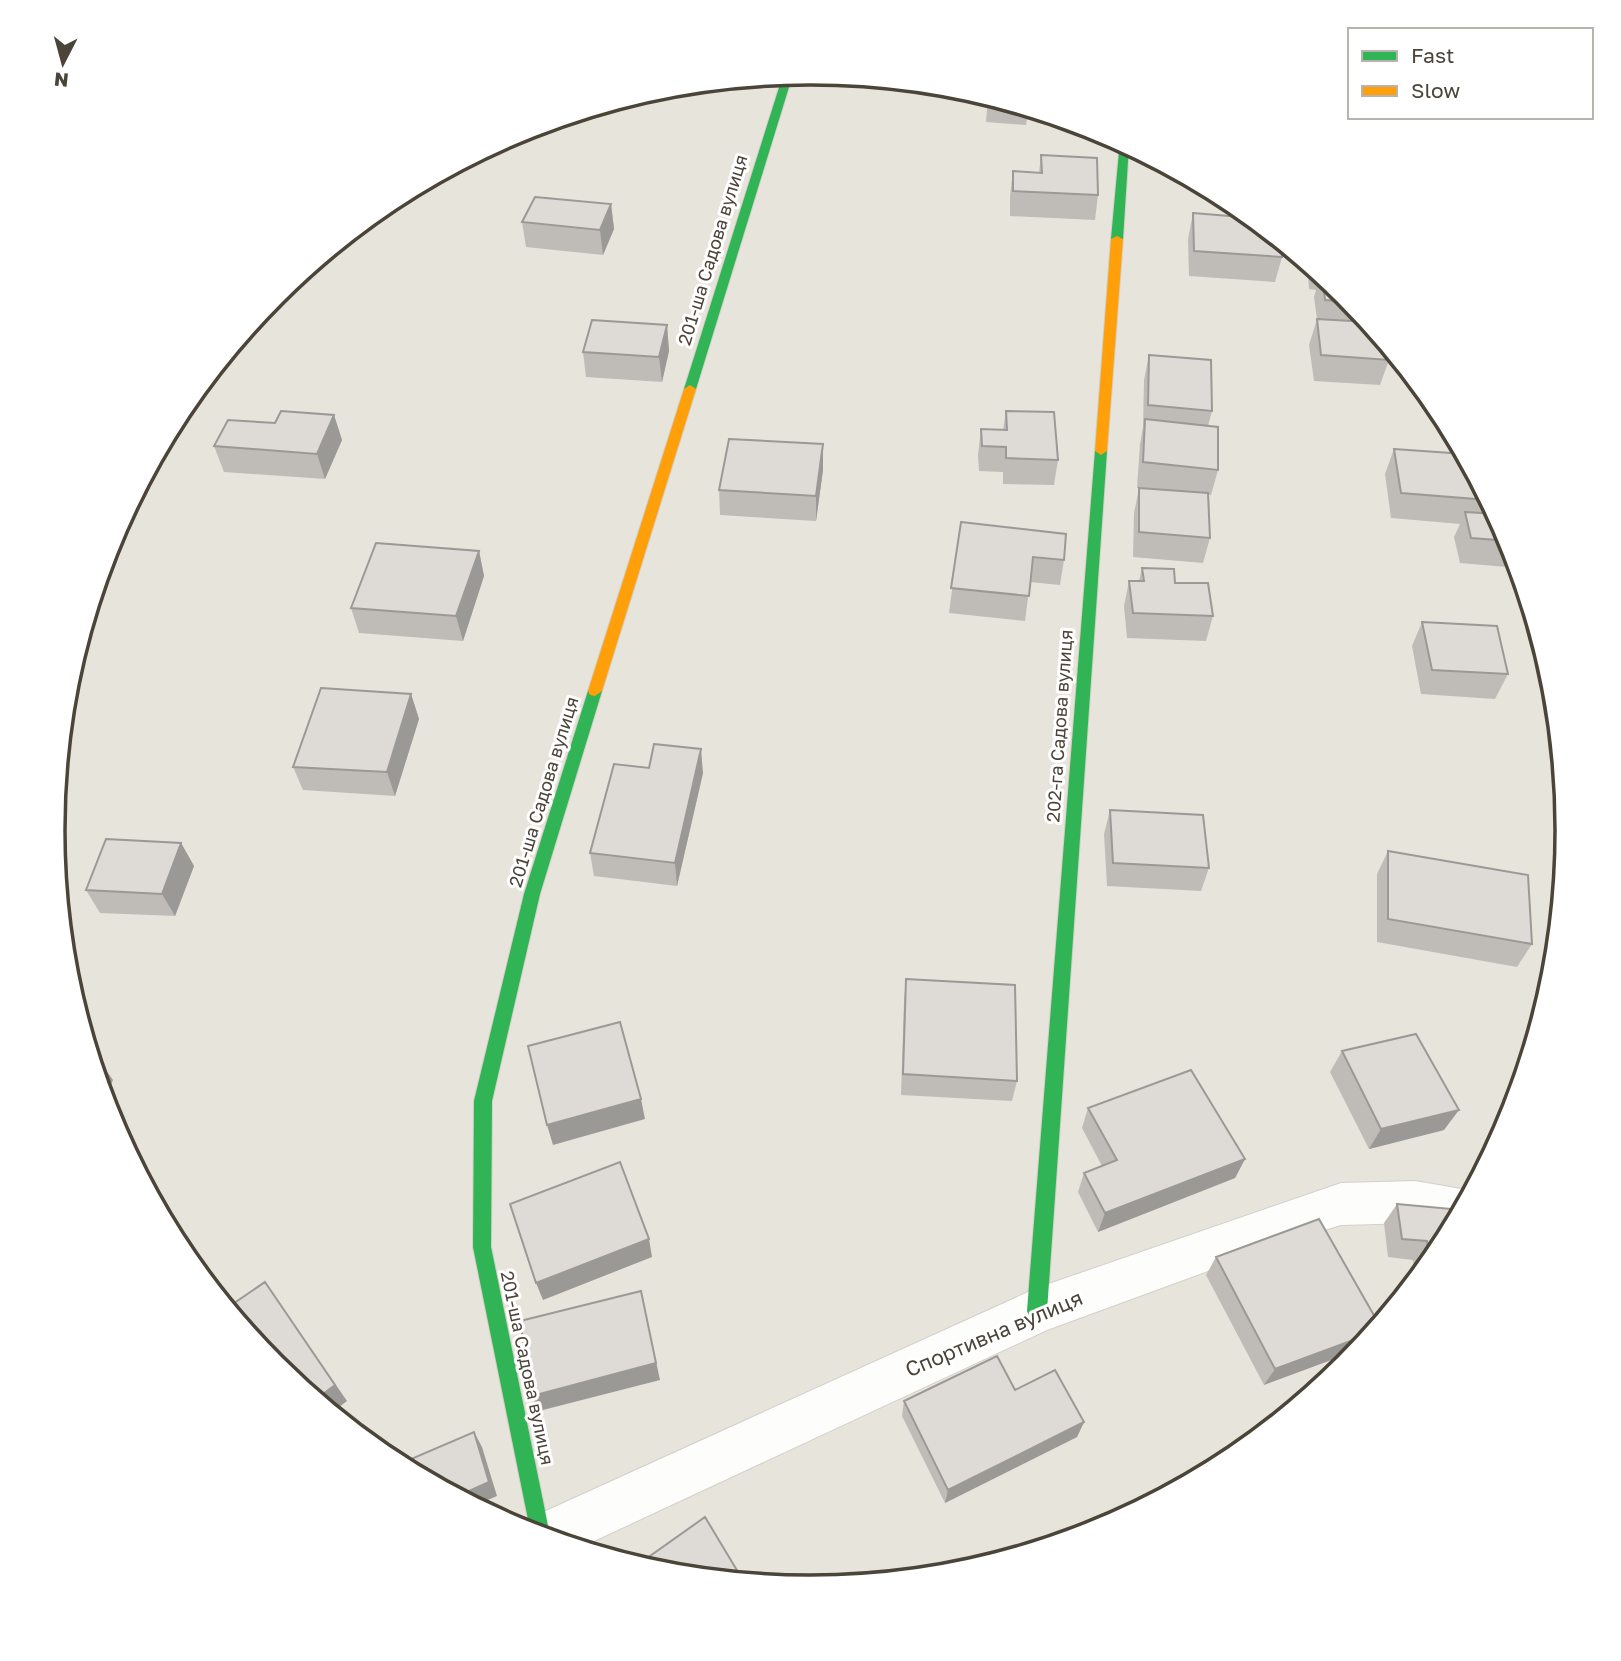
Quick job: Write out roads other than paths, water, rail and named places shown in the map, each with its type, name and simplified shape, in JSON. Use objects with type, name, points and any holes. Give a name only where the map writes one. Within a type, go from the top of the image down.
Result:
[{"type":"street","name":"201-ша Садова вулиця","points":[[540,1525],[482,1247],[483,1101],[532,894],[785,86]]},
{"type":"street","name":"202-га Садова вулиця","points":[[1037,1311],[1123,154]]},
{"type":"street","name":"Спортивна вулиця","points":[[557,1532],[1037,1311],[1341,1204],[1415,1202],[1453,1207]]}]
